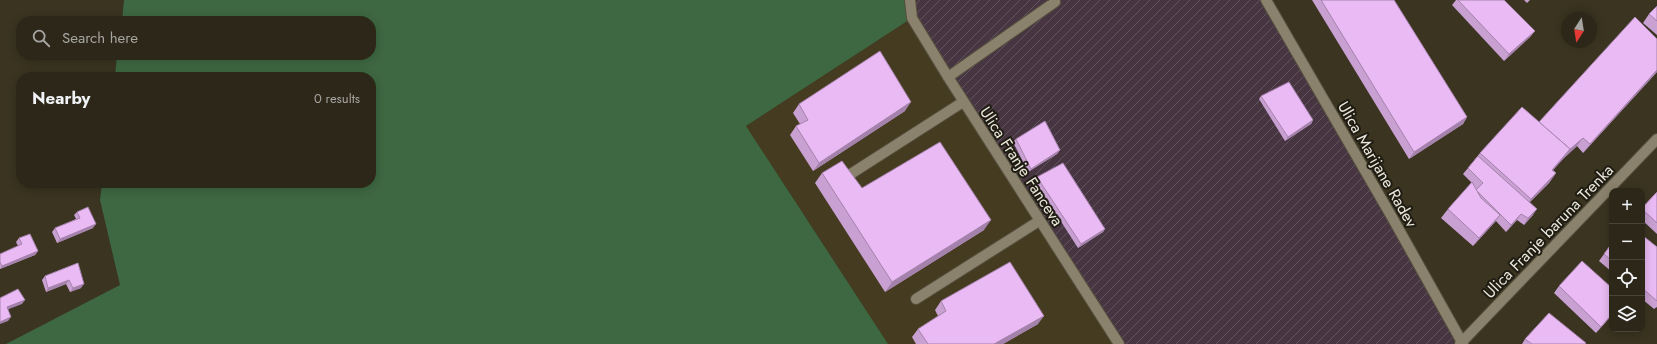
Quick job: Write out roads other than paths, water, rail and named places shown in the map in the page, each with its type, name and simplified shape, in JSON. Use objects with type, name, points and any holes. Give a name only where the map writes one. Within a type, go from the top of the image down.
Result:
[{"type":"street","name":"Ulica Franje Fanceva","points":[[910,0],[912,18],[963,102],[1119,344]]},
{"type":"street","points":[[948,77],[1055,2],[1054,0]]},
{"type":"street","name":"Ulica Marijane Radev","points":[[1266,0],[1393,219],[1462,344]]},
{"type":"street","points":[[846,177],[963,102]]},
{"type":"street","name":"Ulica Franje baruna Trenka","points":[[1462,344],[1657,139]]},
{"type":"street","points":[[916,299],[1039,221]]}]
